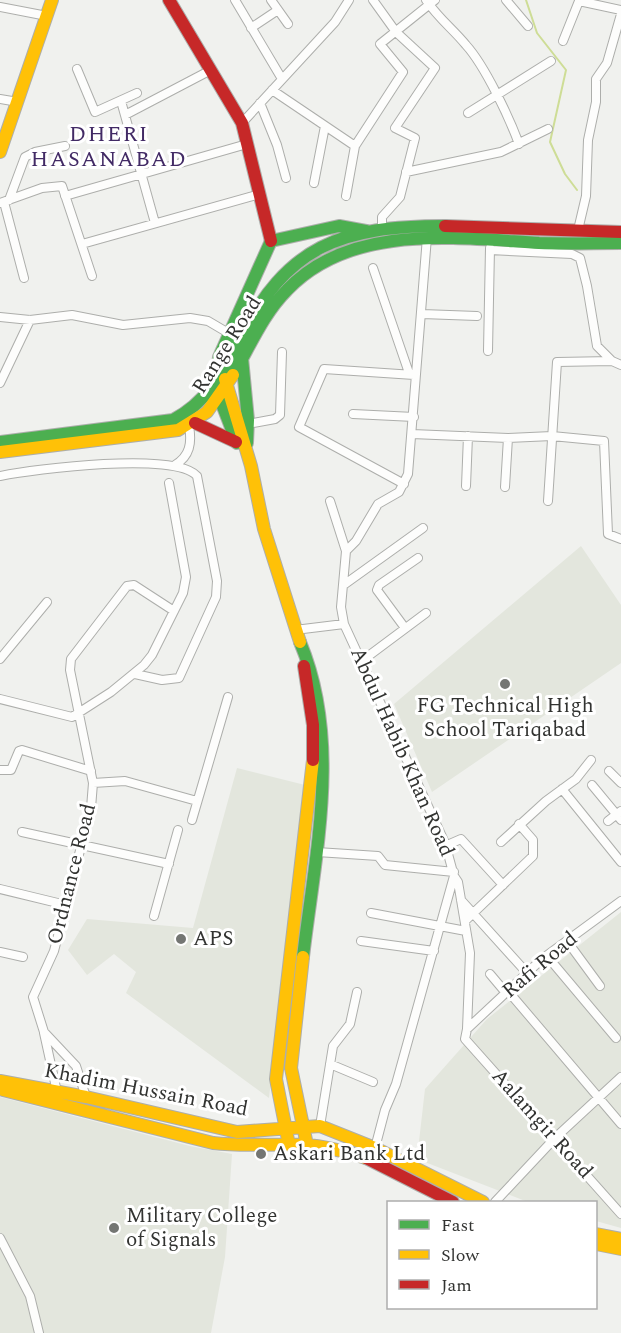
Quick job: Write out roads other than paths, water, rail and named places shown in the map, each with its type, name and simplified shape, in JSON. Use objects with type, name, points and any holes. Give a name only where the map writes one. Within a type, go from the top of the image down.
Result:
[{"type":"main road","points":[[0,152],[52,0]]},
{"type":"main road","points":[[169,0],[209,71],[242,123],[271,241],[219,357],[219,397],[242,446]]},
{"type":"main road","points":[[271,241],[339,226],[366,231],[434,226],[621,232]]},
{"type":"main road","points":[[0,442],[173,420],[197,408],[219,383],[223,369],[254,314],[290,267],[320,247],[366,231]]},
{"type":"main road","name":"Range Road","points":[[219,383],[242,358],[277,301],[317,266],[367,244],[389,239],[426,237],[489,244],[621,243]]},
{"type":"main road","points":[[242,358],[248,424],[242,446]]},
{"type":"main road","points":[[219,383],[242,446],[264,529],[315,686],[323,741],[323,784],[291,1068],[306,1144]]},
{"type":"main road","name":"Range Road","points":[[192,425],[203,418],[219,397]]},
{"type":"main road","points":[[0,452],[178,430],[192,425],[242,446]]},
{"type":"main road","points":[[289,1145],[277,1084],[314,778],[313,725],[306,686],[304,652]]},
{"type":"main road","name":"Khadim Hussain Road","points":[[0,1081],[86,1097],[237,1132],[320,1126],[375,1148],[479,1201]]},
{"type":"main road","points":[[277,1084],[293,1084]]},
{"type":"main road","name":"Khadim Hussain Road","points":[[0,1089],[213,1143],[242,1147],[306,1144],[344,1151],[378,1162],[449,1201]]},
{"type":"main road","points":[[597,1234],[621,1239]]},
{"type":"main road","points":[[597,1244],[621,1249]]},
{"type":"street","points":[[235,0],[282,80]]},
{"type":"street","points":[[271,0],[288,24]]},
{"type":"street","points":[[242,123],[335,22],[349,0]]},
{"type":"street","points":[[373,0],[396,32],[435,68],[394,128],[415,138],[400,196],[382,217],[382,230]]},
{"type":"street","points":[[506,0],[528,26]]},
{"type":"street","points":[[563,41],[579,1],[621,17],[607,63],[596,79],[596,102],[588,140],[586,196],[578,230]]},
{"type":"street","points":[[346,196],[355,146],[403,72],[380,44],[430,2],[442,22],[467,46],[509,117],[519,144]]},
{"type":"street","points":[[0,7],[47,16]]},
{"type":"street","points":[[251,28],[278,10]]},
{"type":"street","points":[[468,113],[550,61]]},
{"type":"street","points":[[77,69],[95,112],[137,93]]},
{"type":"street","points":[[125,116],[209,71]]},
{"type":"street","points":[[272,90],[355,146]]},
{"type":"street","points":[[0,99],[18,102]]},
{"type":"street","points":[[121,101],[155,223]]},
{"type":"street","points":[[260,103],[277,145],[286,178]]},
{"type":"street","points":[[314,183],[325,126]]},
{"type":"street","points":[[406,172],[482,158],[519,144],[548,129]]},
{"type":"street","points":[[65,196],[247,144]]},
{"type":"street","points":[[24,278],[4,202],[25,158],[35,152],[65,146]]},
{"type":"street","points":[[4,202],[42,188],[60,186],[92,276]]},
{"type":"street","points":[[82,244],[260,194]]},
{"type":"street","points":[[346,551],[356,541],[380,502],[392,498],[404,484],[414,417],[411,374],[422,314],[426,237]]},
{"type":"street","points":[[488,351],[489,244],[572,254],[580,258],[597,346],[612,361],[621,365]]},
{"type":"street","points":[[374,268],[411,374]]},
{"type":"street","points":[[422,314],[477,316]]},
{"type":"street","points":[[0,317],[9,316],[30,320],[72,315],[123,325],[190,318],[208,321],[230,334]]},
{"type":"street","points":[[0,383],[30,320]]},
{"type":"street","points":[[248,424],[275,419],[280,414],[282,352]]},
{"type":"street","points":[[548,501],[557,362],[612,361]]},
{"type":"street","points":[[404,484],[299,427],[324,369],[411,374]]},
{"type":"street","points":[[353,414],[414,417]]},
{"type":"street","points":[[175,465],[189,450],[192,425]]},
{"type":"street","points":[[412,434],[508,438],[552,436],[606,442],[608,534],[621,539]]},
{"type":"street","points":[[466,486],[468,436]]},
{"type":"street","points":[[505,487],[508,438]]},
{"type":"street","points":[[0,476],[29,470],[117,464],[175,465],[193,471],[200,484],[217,580],[216,597],[179,678],[162,680],[135,674]]},
{"type":"street","points":[[0,699],[67,717],[79,712],[135,674],[152,655],[183,593],[186,577],[169,483]]},
{"type":"street","name":"Abdul Habib Khan Road","points":[[330,501],[346,551],[345,584],[340,607],[344,624],[363,660],[445,846],[454,874],[434,951],[375,1148]]},
{"type":"street","points":[[345,584],[423,528]]},
{"type":"street","points":[[405,628],[377,590],[379,585],[418,558]]},
{"type":"street","name":"Ordnance Road","points":[[57,1092],[44,1032],[33,997],[54,951],[82,844],[93,783],[71,659],[123,590],[134,585],[174,611]]},
{"type":"street","points":[[0,659],[47,602]]},
{"type":"street","points":[[363,660],[426,613]]},
{"type":"street","points":[[295,630],[344,624]]},
{"type":"street","points":[[192,820],[228,697]]},
{"type":"street","points":[[0,770],[11,770],[19,751],[22,750],[91,771]]},
{"type":"street","points":[[501,842],[519,824],[587,768],[591,760]]},
{"type":"street","points":[[609,771],[621,783]]},
{"type":"street","points":[[93,783],[125,781],[197,801]]},
{"type":"street","points":[[592,785],[619,815],[608,821]]},
{"type":"street","points":[[562,789],[621,862]]},
{"type":"street","points":[[466,926],[473,913],[533,856],[533,840],[519,824]]},
{"type":"street","points":[[154,916],[178,830]]},
{"type":"street","points":[[22,832],[169,864]]},
{"type":"street","points":[[445,846],[461,839],[502,885]]},
{"type":"street","points":[[316,852],[378,856],[385,865],[454,874],[458,882],[470,953],[466,1032]]},
{"type":"street","points":[[0,889],[66,905]]},
{"type":"street","points":[[461,900],[527,973]]},
{"type":"street","name":"Rafi Road","points":[[466,1032],[547,956],[621,901]]},
{"type":"street","points":[[371,913],[441,926],[466,926]]},
{"type":"street","points":[[361,941],[434,951]]},
{"type":"street","points":[[567,941],[600,986]]},
{"type":"street","points":[[0,952],[23,957]]},
{"type":"street","points":[[547,956],[616,1038]]},
{"type":"street","points":[[490,974],[621,1124]]},
{"type":"street","points":[[320,1126],[335,1042],[353,1018],[357,993]]},
{"type":"street","name":"Ordnance Road","points":[[44,1032],[76,1066],[86,1097]]},
{"type":"street","name":"Aalamgir Road","points":[[466,1032],[465,1039],[621,1214]]},
{"type":"street","points":[[330,1064],[373,1082]]},
{"type":"street","points":[[497,1201],[555,1138],[621,1077]]},
{"type":"street","points":[[0,1238],[30,1296],[39,1333]]},
{"type":"waterway","points":[[526,0],[537,33],[566,70],[550,142],[565,174],[577,190]]},
{"type":"place","name":"FG Technical High School Tariqabad","points":[[505,684]]},
{"type":"place","name":"APS","points":[[181,939]]},
{"type":"place","name":"Askari Bank Ltd","points":[[261,1154]]},
{"type":"place","name":"Military College of Signals","points":[[114,1228]]},
{"type":"district","name":"DHERI HASANABAD","points":[[109,146]]}]
